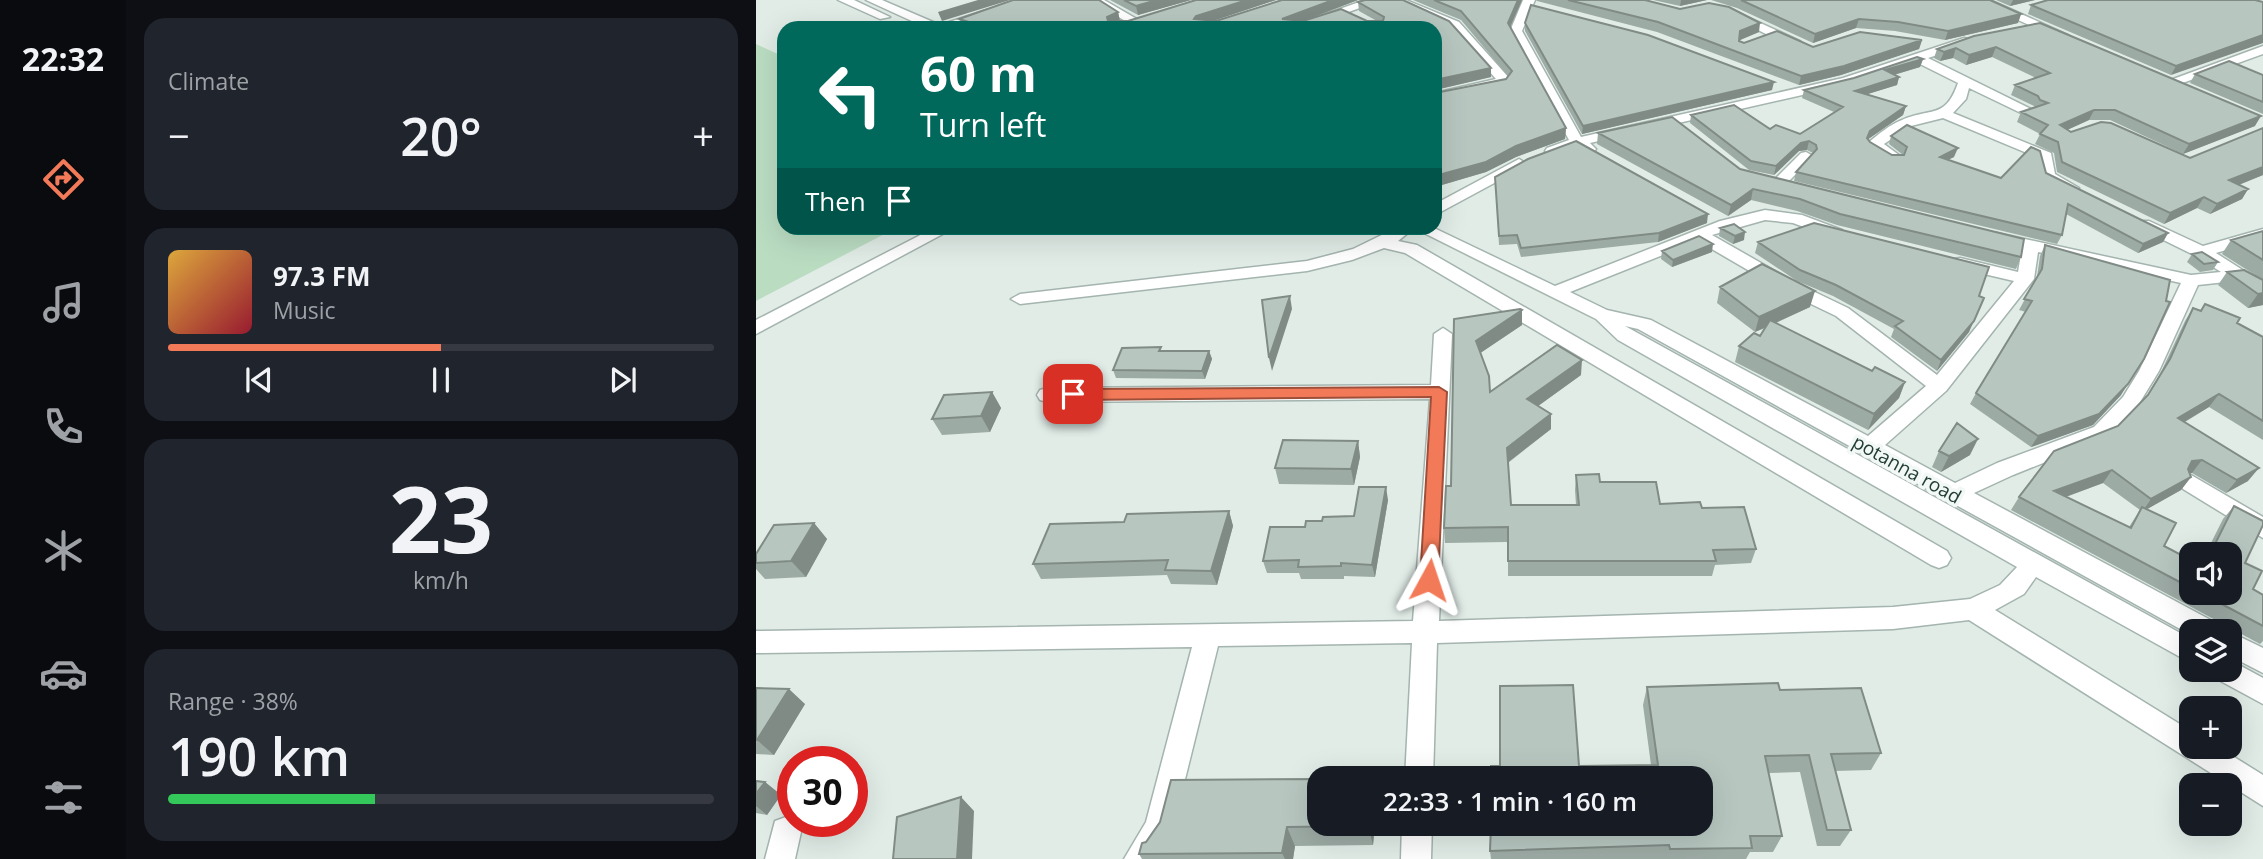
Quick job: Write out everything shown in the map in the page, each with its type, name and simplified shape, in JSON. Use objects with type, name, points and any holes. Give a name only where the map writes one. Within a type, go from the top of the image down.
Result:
[{"type":"street","points":[[844,0],[892,21]]},
{"type":"street","points":[[872,0],[921,21]]},
{"type":"street","points":[[1100,2],[1119,0]]},
{"type":"street","points":[[1322,21],[1349,14],[1376,0]]},
{"type":"street","points":[[1396,0],[1454,25],[1502,81],[1442,95]]},
{"type":"street","points":[[1980,0],[2075,41]]},
{"type":"street","points":[[1100,2],[1141,21]]},
{"type":"street","points":[[1530,4],[1516,31],[1577,142],[1600,155]]},
{"type":"street","points":[[2010,12],[2033,6]]},
{"type":"street","points":[[964,21],[1004,8]]},
{"type":"street","points":[[1720,9],[1805,49]]},
{"type":"street","points":[[1442,30],[1454,25]]},
{"type":"street","points":[[2016,30],[2040,25]]},
{"type":"street","points":[[1753,41],[1774,33]]},
{"type":"street","points":[[1442,206],[1522,162],[1577,142],[1846,81],[1979,38]]},
{"type":"street","points":[[1921,43],[1947,48]]},
{"type":"street","points":[[2194,92],[2166,80],[2263,50]]},
{"type":"street","points":[[1917,58],[2028,111]]},
{"type":"street","points":[[1773,82],[1798,92]]},
{"type":"street","points":[[1944,114],[1959,99],[1965,82]]},
{"type":"street","points":[[1896,158],[1874,145],[1899,124],[1918,117],[1944,114],[2046,156],[2048,176],[2081,193]]},
{"type":"street","points":[[1672,119],[1691,134]]},
{"type":"street","points":[[1777,185],[1806,156]]},
{"type":"street","points":[[1754,178],[1805,195],[1796,218]]},
{"type":"street","points":[[1555,292],[1701,236],[1720,220],[1765,215],[1796,218],[1830,232],[1856,238]]},
{"type":"street","points":[[2124,215],[2202,252],[2263,291]]},
{"type":"street","points":[[1977,233],[2191,280],[2241,275]]},
{"type":"street","points":[[2202,252],[2263,234]]},
{"type":"street","points":[[756,328],[933,235]]},
{"type":"street","name":"potanna road","points":[[1437,235],[1602,315],[1644,324],[2185,619]]},
{"type":"street","points":[[1020,299],[1307,266],[1342,258],[1393,236],[1939,558]]},
{"type":"street","points":[[1701,236],[1842,312],[1939,386]]},
{"type":"street","points":[[1868,448],[1939,386],[2025,279],[2031,246]]},
{"type":"street","points":[[1947,260],[2025,279]]},
{"type":"street","points":[[1953,494],[2005,469],[2101,432],[2130,402],[2149,371],[2191,280]]},
{"type":"street","name":"potanna road","points":[[1602,315],[1625,336],[2024,576],[2179,647]]},
{"type":"street","points":[[1420,766],[1443,334]]},
{"type":"street","points":[[1047,395],[1439,392]]},
{"type":"street","points":[[2191,483],[2263,529]]},
{"type":"street","points":[[756,661],[767,642],[1425,632],[1892,618],[1972,609],[2024,576]]},
{"type":"street","points":[[1972,609],[2179,739]]},
{"type":"street","points":[[1139,859],[1159,829],[1208,636]]},
{"type":"street","points":[[2242,650],[2263,661]]},
{"type":"street","points":[[2242,680],[2262,691]]},
{"type":"street","points":[[2210,759],[2263,792]]},
{"type":"street","points":[[1416,859],[1417,836]]},
{"type":"green space","points":[[756,44],[777,54],[777,235],[883,235],[756,301]]},
{"type":"building","points":[[1013,0],[1099,0],[1118,12],[1107,17],[1108,21],[959,19]]},
{"type":"building","points":[[1124,0],[1157,0],[1136,6]]},
{"type":"building","points":[[1196,0],[1247,0],[1196,16],[1194,19],[1216,21],[1128,21]]},
{"type":"building","points":[[1282,0],[1333,0],[1282,19],[1303,21],[1216,21]]},
{"type":"building","points":[[1403,0],[1449,21],[1491,68],[1442,78],[1442,21],[1383,21],[1384,17],[1358,2]]},
{"type":"building","points":[[1434,0],[1518,0],[1508,23],[1566,128],[1516,146],[1486,162],[1442,174],[1442,92],[1506,79],[1512,71],[1461,11]]},
{"type":"building","points":[[1568,0],[1645,0],[1680,9],[1709,3],[1729,7],[1760,23],[1740,31],[1739,41],[1744,43],[1777,31],[1813,47],[1860,32],[1922,40],[1844,66],[1801,76],[1658,22]]},
{"type":"building","points":[[1741,0],[1990,0],[2021,14],[1948,31],[1898,22],[1859,19],[1815,34]]},
{"type":"building","points":[[2048,0],[2255,0],[2263,2],[2263,35],[2176,66],[2031,5]]},
{"type":"building","points":[[1531,5],[1648,35],[1774,82],[1583,126],[1525,23]]},
{"type":"building","points":[[1341,9],[1367,21],[1303,21]]},
{"type":"building","points":[[2040,23],[2261,116],[2189,144],[2115,110],[2094,110],[2060,125],[2071,132],[2101,122],[2111,123],[2190,158],[2263,128],[2263,167],[2229,180],[2248,189],[2217,204],[2204,197],[2170,213],[2062,162],[2058,142],[2040,134],[2048,125],[2021,112],[2048,103],[2015,85],[2050,73],[1996,47],[1969,55],[1956,48],[1944,52],[1937,49],[1974,36]]},
{"type":"building","points":[[1917,57],[1923,59],[1885,70],[1899,77],[1855,91],[1906,106],[1870,131],[1867,138],[1870,142],[1892,155],[1904,155],[1907,147],[1891,136],[1907,125],[1958,148],[1940,157],[2001,178],[2031,147],[2040,151],[2046,173],[2168,233],[2143,244],[2068,204],[2062,235],[1796,172],[1817,149],[1816,145],[1809,141],[1801,143],[1776,166],[1751,161],[1691,115],[1734,105],[1770,129],[1776,125],[1800,134],[1843,107],[1804,90],[1854,78]]},
{"type":"building","points":[[2229,61],[2263,75],[2263,102],[2195,74]]},
{"type":"building","points":[[1672,117],[1740,169],[2024,239],[2021,257],[1840,214],[1800,199],[1753,189],[1731,205],[1598,133]]},
{"type":"building","points":[[1576,141],[1708,214],[1659,233],[1521,248],[1517,235],[1499,236],[1495,177],[1528,159]]},
{"type":"building","points":[[1814,223],[1989,267],[1979,296],[1984,298],[1974,321],[1941,360],[1895,326],[1903,321],[1836,285],[1800,270],[1758,242]]},
{"type":"building","points":[[1734,224],[1745,232],[1735,236],[1720,228]]},
{"type":"building","points":[[2263,231],[2263,260],[2231,240]]},
{"type":"building","points":[[1699,236],[1713,244],[1673,260],[1662,251]]},
{"type":"building","points":[[2045,245],[2170,280],[2166,301],[2170,302],[2144,359],[2128,384],[2099,414],[2038,436],[1976,393],[2032,301],[2024,299],[2042,269]]},
{"type":"building","points":[[2202,252],[2218,262],[2204,264],[2192,254]]},
{"type":"building","points":[[1762,264],[1815,291],[1759,317],[1720,287]]},
{"type":"building","points":[[2244,270],[2263,280],[2263,293],[2258,294],[2227,272]]},
{"type":"building","points":[[1290,296],[1269,358],[1262,300]]},
{"type":"building","points":[[2205,304],[2240,318],[2237,323],[2263,337],[2263,421],[2219,394],[2178,418],[2259,468],[2237,480],[2202,460],[2192,461],[2188,469],[2191,477],[2151,499],[2112,470],[2054,491],[2131,528],[2142,507],[2176,523],[2164,546],[2179,554],[2179,582],[2019,497],[2054,451],[2118,426],[2148,395],[2170,359],[2193,308],[2201,311]]},
{"type":"building","points":[[1522,310],[1476,341],[1489,376],[1490,392],[1557,345],[1582,360],[1527,399],[1551,414],[1507,448],[1511,505],[1579,505],[1576,475],[1599,474],[1600,482],[1656,482],[1660,504],[1700,502],[1702,508],[1744,507],[1756,549],[1713,550],[1716,561],[1508,561],[1508,527],[1444,528],[1446,486],[1451,486],[1454,319]]},
{"type":"building","points":[[1770,320],[1872,371],[1875,367],[1905,382],[1874,414],[1739,346],[1754,333],[1760,336]]},
{"type":"building","points":[[1161,347],[1159,351],[1209,351],[1202,371],[1113,370],[1122,348]]},
{"type":"building","points":[[992,392],[981,416],[932,419],[944,395]]},
{"type":"building","points":[[1957,423],[1978,439],[1949,456],[1939,451]]},
{"type":"building","points":[[1283,440],[1358,441],[1351,469],[1275,468]]},
{"type":"building","points":[[1359,487],[1386,487],[1372,565],[1341,563],[1341,566],[1298,567],[1299,560],[1263,561],[1270,527],[1305,527],[1306,521],[1322,521],[1323,517],[1354,516]]},
{"type":"building","points":[[2234,506],[2263,521],[2245,563],[2262,571],[2253,589],[2263,595],[2263,626],[2224,605],[2242,605],[2242,542],[2216,542]]},
{"type":"building","points":[[1229,511],[1211,571],[1165,570],[1168,560],[1033,564],[1050,524],[1124,522],[1127,514]]},
{"type":"building","points":[[814,523],[791,561],[756,563],[756,554],[774,525]]},
{"type":"building","points":[[1778,683],[1780,690],[1861,688],[1881,753],[1831,754],[1851,830],[1827,830],[1809,755],[1765,756],[1782,836],[1750,836],[1752,848],[1670,849],[1669,845],[1490,851],[1491,836],[1713,836],[1713,766],[1579,766],[1658,765],[1647,687]]},
{"type":"building","points":[[1573,685],[1579,766],[1500,766],[1500,686]]},
{"type":"building","points":[[756,688],[789,689],[757,740],[756,740]]},
{"type":"building","points":[[1307,779],[1307,827],[1287,827],[1282,853],[1139,854],[1142,843],[1146,842],[1160,822],[1171,780]]},
{"type":"building","points":[[756,781],[765,782],[756,794]]},
{"type":"building","points":[[961,797],[957,859],[893,859],[897,817]]},
{"type":"route","points":[[1073,394],[1439,392],[1429,580]]}]
